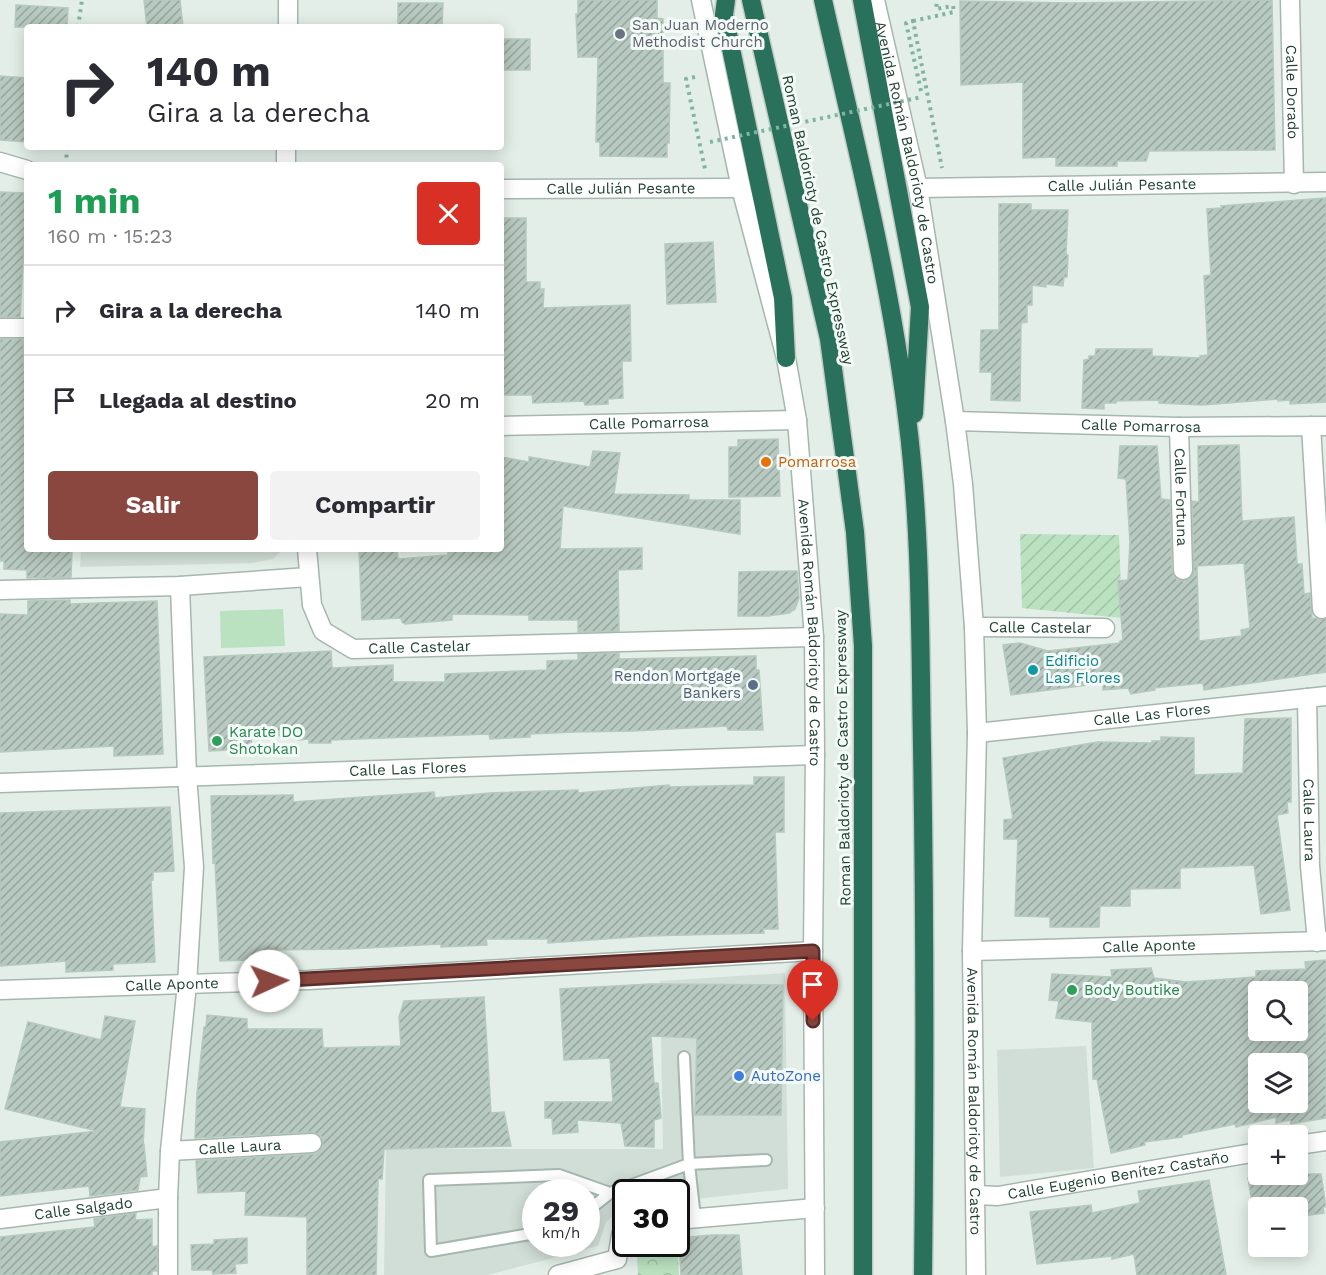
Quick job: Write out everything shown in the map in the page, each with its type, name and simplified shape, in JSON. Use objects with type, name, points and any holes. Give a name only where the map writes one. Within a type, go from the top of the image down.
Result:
[{"type":"highway","points":[[726,0],[724,15],[783,298],[786,358]]},
{"type":"highway","name":"Roman Baldorioty de Castro Expressway","points":[[751,0],[829,339],[855,532],[863,646],[863,1275]]},
{"type":"highway","points":[[824,0],[885,281],[907,417],[912,464],[919,581],[923,792],[923,1275]]},
{"type":"highway","points":[[862,0],[920,307],[912,464]]},
{"type":"highway","points":[[924,1164],[936,1275]]},
{"type":"street","points":[[288,0],[288,24]]},
{"type":"street","name":"Avenida Román Baldorioty de Castro","points":[[701,0],[741,188],[786,358],[797,420],[814,637],[815,1275]]},
{"type":"street","name":"Avenida Román Baldorioty de Castro","points":[[875,0],[918,188],[963,484],[974,627],[977,734],[972,951],[976,1275]]},
{"type":"street","name":"Calle Dorado","points":[[1290,0],[1294,184]]},
{"type":"street","points":[[0,162],[24,169]]},
{"type":"street","name":"Calle Julián Pesante","points":[[918,188],[1326,182]]},
{"type":"street","name":"Calle Julián Pesante","points":[[504,189],[741,188]]},
{"type":"street","points":[[0,328],[24,328]]},
{"type":"street","name":"Calle Pomarrosa","points":[[504,426],[797,420]]},
{"type":"street","name":"Calle Pomarrosa","points":[[955,421],[1179,427],[1319,426]]},
{"type":"street","points":[[1319,426],[1322,609]]},
{"type":"street","name":"Calle Fortuna","points":[[1179,427],[1183,570]]},
{"type":"street","name":"Calle Castelar","points":[[307,552],[312,605],[323,631],[353,649],[814,637]]},
{"type":"street","points":[[0,590],[180,586],[308,577]]},
{"type":"street","points":[[168,1275],[170,1151],[188,984],[194,867],[187,776],[180,586]]},
{"type":"street","name":"Calle Castelar","points":[[974,627],[1105,628]]},
{"type":"street","name":"Calle Las Flores","points":[[977,734],[1326,696]]},
{"type":"street","name":"Calle Laura","points":[[1307,698],[1317,809],[1310,866],[1322,941]]},
{"type":"street","name":"Calle Las Flores","points":[[0,783],[815,755]]},
{"type":"street","name":"Calle Aponte","points":[[972,951],[1322,941]]},
{"type":"street","name":"Calle Aponte","points":[[0,990],[309,980],[813,951]]},
{"type":"street","points":[[1308,1144],[1326,1141]]},
{"type":"street","name":"Calle Laura","points":[[170,1151],[312,1143]]},
{"type":"street","name":"Calle Eugenio Benítez Castaño","points":[[976,1195],[998,1196],[1248,1154]]},
{"type":"street","name":"Calle Salgado","points":[[0,1218],[168,1198]]},
{"type":"street","points":[[690,1219],[815,1208]]},
{"type":"street","points":[[558,1275],[618,1267]]},
{"type":"lane","points":[[684,1058],[689,1179]]},
{"type":"lane","points":[[600,1200],[609,1193],[690,1164],[766,1160]]},
{"type":"lane","points":[[522,1235],[431,1251],[429,1180],[559,1175],[570,1179]]},
{"type":"lane","points":[[600,1190],[609,1193]]},
{"type":"path","points":[[78,24],[81,0]]},
{"type":"path","points":[[710,142],[922,97],[906,23],[954,12],[953,6],[936,9],[937,0]]},
{"type":"path","points":[[913,21],[940,155]]},
{"type":"path","points":[[686,79],[704,162]]},
{"type":"shaded area","points":[[81,552],[280,552],[273,559],[252,563],[80,567]]},
{"type":"shaded area","points":[[785,973],[788,1189],[690,1200],[690,1179],[612,1179],[612,1217],[606,1222],[600,1240],[600,1179],[522,1179],[522,1257],[556,1257],[488,1275],[384,1275],[386,1149],[663,1149],[660,981]]},
{"type":"shaded area","points":[[1086,1046],[1094,1168],[1000,1177],[997,1050]]},
{"type":"green space","points":[[1020,534],[1119,535],[1122,618],[1022,608]]},
{"type":"green space","points":[[283,609],[285,646],[221,648],[220,611]]},
{"type":"green space","points":[[637,1257],[678,1257],[679,1275],[638,1275]]},
{"type":"building","points":[[144,0],[180,0],[183,24],[147,24]]},
{"type":"building","points":[[578,0],[657,0],[657,18],[663,19],[663,83],[670,83],[667,157],[600,156],[600,142],[596,142],[598,57],[578,57],[576,14],[578,14]]},
{"type":"building","points":[[1272,0],[1275,150],[1149,151],[1146,161],[1117,161],[1117,166],[1056,166],[1056,157],[1023,158],[1023,82],[961,85],[960,1],[1070,3]]},
{"type":"building","points":[[398,3],[443,3],[442,24],[398,24]]},
{"type":"building","points":[[16,5],[68,8],[67,24],[24,24],[24,27],[15,27]]},
{"type":"building","points":[[504,39],[530,39],[530,70],[504,70]]},
{"type":"building","points":[[0,76],[24,78],[24,142],[0,140]]},
{"type":"building","points":[[0,192],[24,193],[20,317],[0,317]]},
{"type":"building","points":[[1326,198],[1326,402],[1290,404],[1290,400],[1278,401],[1278,399],[1202,405],[1159,403],[1159,400],[1116,401],[1116,403],[1104,403],[1104,409],[1082,408],[1084,360],[1089,359],[1089,356],[1095,356],[1096,349],[1152,349],[1152,356],[1200,358],[1200,356],[1208,355],[1204,276],[1211,275],[1207,209]]},
{"type":"building","points":[[999,204],[1031,204],[1031,210],[1068,210],[1067,277],[1064,277],[1063,286],[1032,285],[1032,305],[1027,305],[1027,322],[1021,323],[1020,401],[991,400],[992,372],[980,372],[981,330],[999,330]]},
{"type":"building","points":[[504,218],[526,218],[526,282],[540,282],[540,289],[544,289],[543,308],[630,305],[631,361],[622,361],[623,398],[608,399],[608,404],[585,405],[584,401],[533,403],[532,395],[504,395]]},
{"type":"building","points":[[713,242],[716,302],[667,304],[665,244]]},
{"type":"building","points":[[0,339],[23,339],[24,552],[72,552],[71,577],[27,578],[27,570],[4,569],[4,561],[0,561]]},
{"type":"building","points":[[778,439],[780,496],[729,497],[729,447],[738,447],[738,440]]},
{"type":"building","points":[[1239,445],[1242,521],[1294,517],[1297,564],[1302,564],[1304,594],[1310,593],[1312,618],[1326,619],[1326,672],[1204,690],[1203,683],[1154,688],[1155,690],[1131,694],[1128,688],[1103,690],[1103,683],[1011,695],[1003,645],[1020,643],[1048,651],[1120,643],[1123,640],[1118,581],[1128,580],[1130,542],[1126,479],[1118,478],[1120,446],[1157,446],[1161,499],[1170,500],[1172,571],[1177,580],[1189,579],[1194,570],[1192,501],[1199,502],[1198,446]],"holes":[[[1244,563],[1250,628],[1241,630],[1242,636],[1199,641],[1197,566]]]},
{"type":"building","points":[[593,451],[620,453],[614,494],[689,495],[689,500],[740,500],[740,534],[563,506],[560,549],[642,548],[642,569],[618,570],[619,631],[578,632],[578,620],[529,620],[529,615],[452,614],[452,620],[405,624],[401,618],[362,620],[359,552],[397,552],[398,559],[448,555],[448,552],[504,552],[504,458],[529,462],[529,457],[590,467]]},
{"type":"building","points":[[797,571],[799,598],[795,609],[789,613],[768,616],[738,616],[739,572]]},
{"type":"building","points":[[70,600],[70,604],[157,601],[163,754],[114,756],[114,746],[0,752],[0,614],[28,615],[28,601]]},
{"type":"building","points":[[331,651],[332,668],[393,665],[393,682],[445,682],[445,674],[547,670],[547,661],[578,660],[578,654],[619,653],[619,659],[756,656],[763,730],[728,730],[727,726],[530,734],[530,737],[490,739],[489,734],[331,740],[331,743],[309,743],[309,739],[298,740],[297,735],[251,737],[252,749],[209,751],[204,657]]},
{"type":"building","points":[[1291,718],[1291,802],[1287,802],[1288,813],[1277,815],[1290,910],[1261,914],[1254,865],[1180,868],[1180,888],[1130,889],[1130,906],[1100,906],[1099,927],[1050,927],[1050,917],[1015,916],[1018,839],[1004,839],[1004,820],[1013,819],[1003,758],[1098,742],[1152,743],[1152,741],[1161,741],[1161,737],[1194,738],[1194,775],[1243,773],[1245,719]]},
{"type":"building","points":[[754,777],[784,777],[784,832],[775,832],[778,929],[763,929],[764,933],[647,936],[548,943],[548,939],[486,939],[487,945],[441,947],[441,944],[348,949],[266,950],[266,955],[249,956],[249,960],[220,961],[211,796],[293,795],[293,802],[434,792],[435,798],[489,793],[578,790],[578,793],[669,785],[669,787],[754,785]]},
{"type":"building","points":[[170,807],[174,871],[153,872],[153,880],[151,880],[155,962],[113,964],[113,970],[66,972],[66,961],[0,966],[0,813]]},
{"type":"building","points":[[1326,960],[1326,1118],[1291,1124],[1290,1120],[1276,1123],[1276,1117],[1236,1127],[1235,1124],[1182,1135],[1182,1137],[1144,1142],[1145,1145],[1111,1153],[1097,1079],[1093,1079],[1092,1022],[1056,1018],[1059,1001],[1049,1000],[1052,974],[1112,977],[1111,970],[1151,968],[1154,978],[1186,982],[1256,977],[1256,971],[1306,969],[1305,962]]},
{"type":"building","points":[[651,984],[783,985],[781,1115],[695,1115],[697,1038],[651,1036],[654,1083],[658,1083],[661,1118],[654,1120],[654,1147],[625,1146],[621,1123],[577,1120],[578,1132],[553,1134],[552,1118],[545,1118],[545,1102],[613,1102],[610,1058],[564,1060],[560,989]]},
{"type":"building","points":[[484,997],[491,1113],[504,1112],[511,1146],[384,1149],[382,1179],[378,1179],[376,1275],[307,1275],[307,1217],[245,1215],[246,1191],[198,1193],[196,1161],[313,1154],[319,1152],[323,1143],[321,1136],[311,1132],[195,1138],[197,1093],[207,1015],[247,1019],[247,1029],[322,1029],[323,1048],[401,1046],[399,1017],[404,1001]]},
{"type":"building","points":[[105,1016],[135,1021],[120,1107],[145,1109],[143,1146],[147,1176],[140,1177],[138,1190],[90,1196],[89,1186],[0,1196],[0,1142],[97,1131],[5,1109],[28,1022],[101,1040]]},
{"type":"building","points":[[1308,1174],[1321,1174],[1326,1207],[1323,1207],[1324,1213],[1308,1215],[1308,1197],[1251,1197],[1249,1185],[1308,1185]]},
{"type":"building","points":[[1209,1180],[1226,1275],[1137,1275],[1134,1254],[1112,1259],[1112,1256],[1037,1264],[1030,1212],[1091,1205],[1092,1213],[1140,1203],[1138,1191]]},
{"type":"building","points":[[136,1213],[135,1220],[152,1219],[152,1247],[157,1246],[157,1271],[152,1271],[152,1275],[0,1275],[0,1237],[95,1227],[94,1219]]},
{"type":"building","points":[[739,1235],[742,1275],[681,1275],[680,1257],[690,1257],[690,1237]]},
{"type":"building","points":[[247,1238],[247,1263],[235,1264],[236,1273],[213,1274],[212,1270],[192,1270],[191,1245],[214,1244],[214,1240]]},
{"type":"place","name":"San Juan Moderno Methodist Church","points":[[620,34]]},
{"type":"place","name":"Pomarrosa","points":[[766,462]]},
{"type":"place","name":"Edificio Las Flores","points":[[1033,670]]},
{"type":"place","name":"Rendon Mortgage Bankers","points":[[753,685]]},
{"type":"place","name":"Karate DO Shotokan","points":[[217,741]]},
{"type":"place","name":"Body Boutike","points":[[1072,990]]},
{"type":"place","name":"AutoZone","points":[[739,1076]]},
{"type":"route","points":[[269,981],[813,951],[813,1021]]}]
